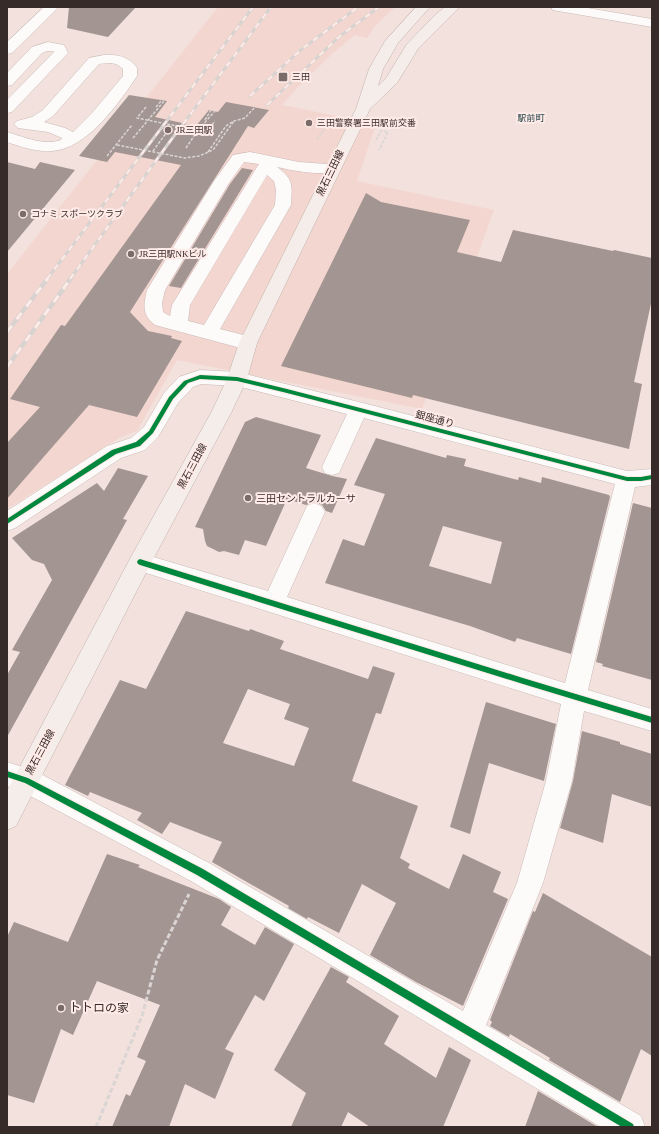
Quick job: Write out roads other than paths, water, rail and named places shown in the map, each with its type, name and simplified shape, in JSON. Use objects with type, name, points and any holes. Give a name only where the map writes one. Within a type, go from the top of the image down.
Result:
[{"type":"main road","name":"黒石三田線","points":[[7,817],[16,777],[140,562],[222,411],[237,379],[248,343],[363,108],[376,69],[392,41],[424,7]]},
{"type":"main road","name":"黒石三田線","points":[[363,108],[392,80],[412,47],[441,17],[453,7]]},
{"type":"street","points":[[7,50],[12,38],[52,7]]},
{"type":"street","points":[[558,7],[652,23]]},
{"type":"street","points":[[7,82],[37,50],[48,46],[59,48],[61,52],[58,56],[7,109]]},
{"type":"street","points":[[103,58],[116,58],[125,62],[130,68],[130,76],[81,134],[66,144],[58,146],[43,146],[12,126],[37,120],[48,113],[94,61],[103,58]]},
{"type":"street","points":[[12,126],[45,128],[66,134],[70,137],[66,144]]},
{"type":"street","points":[[248,343],[161,320],[154,315],[153,303],[156,290],[239,158],[245,157],[266,164],[333,168]]},
{"type":"street","points":[[178,325],[181,305],[266,164]]},
{"type":"street","points":[[209,333],[283,205],[284,190],[282,179],[266,164]]},
{"type":"street","name":"銀座通り","points":[[7,522],[114,452],[138,444],[151,432],[171,398],[186,382],[200,377],[237,379],[627,479],[652,477]]},
{"type":"street","points":[[332,467],[358,409]]},
{"type":"street","points":[[469,1032],[530,883],[559,782],[574,697],[627,479]]},
{"type":"street","points":[[274,602],[314,512]]},
{"type":"street","points":[[140,562],[274,602],[574,697],[652,720]]},
{"type":"street","points":[[16,777],[200,872],[630,1127]]},
{"type":"railway","points":[[47,279],[253,7]]},
{"type":"railway","points":[[70,279],[168,144],[271,7]]},
{"type":"railway","points":[[250,96],[302,49],[358,7]]},
{"type":"railway","points":[[267,105],[340,36],[379,7]]},
{"type":"railway","points":[[7,332],[48,278]]},
{"type":"railway","points":[[7,367],[71,278]]},
{"type":"place","name":"三田","points":[[283,77]]},
{"type":"place","name":"三田警察署三田駅前交番","points":[[309,123]]},
{"type":"place","name":"JR三田駅","points":[[168,130]]},
{"type":"place","name":"コナミ スポーツクラブ","points":[[23,214]]},
{"type":"place","name":"JR三田駅NKビル","points":[[131,254]]},
{"type":"place","name":"三田セントラルカーサ","points":[[248,498]]},
{"type":"place","name":"トトロの家","points":[[61,1008]]},
{"type":"district","name":"駅前町","points":[[531,118]]}]
